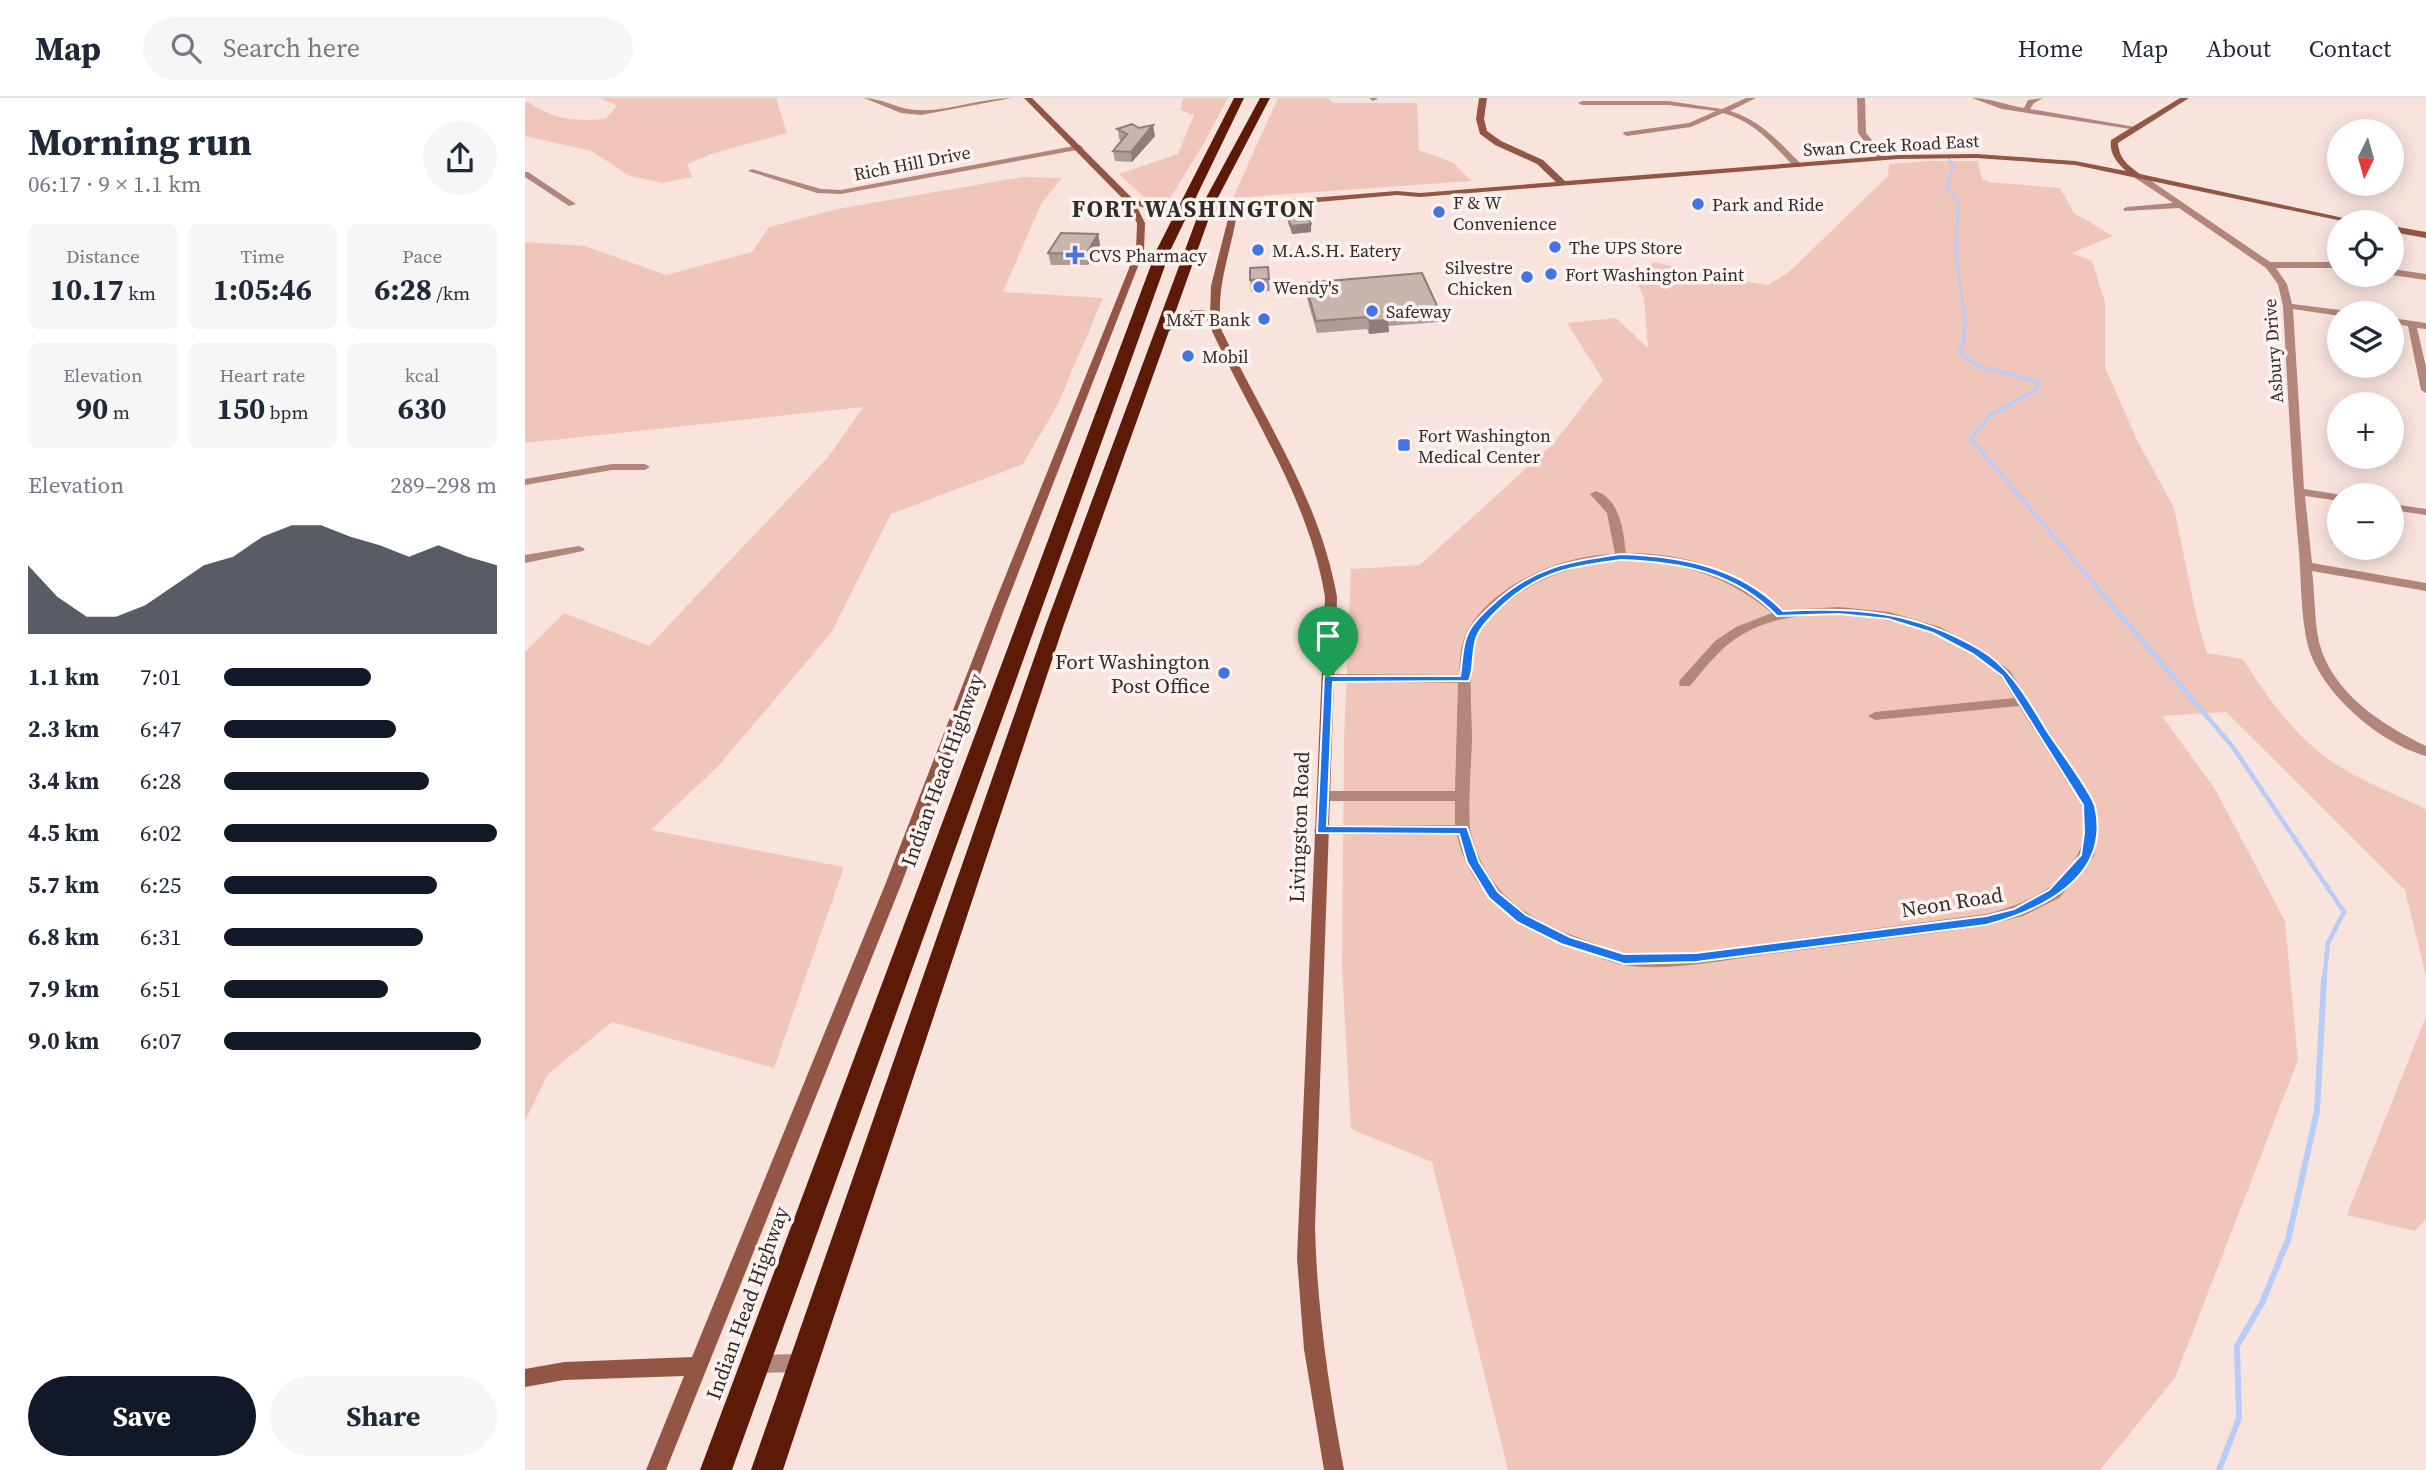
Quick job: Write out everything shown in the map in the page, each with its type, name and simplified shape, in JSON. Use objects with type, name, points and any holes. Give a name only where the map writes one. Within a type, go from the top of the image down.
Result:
[{"type":"highway","name":"Indian Head Highway","points":[[716,1470],[1149,288],[1164,249],[1239,98]]},
{"type":"highway","points":[[767,1470],[1054,628],[1174,297],[1206,210],[1265,98]]},
{"type":"highway","points":[[1174,297],[1213,312]]},
{"type":"highway","points":[[1163,328],[1182,315],[1213,312]]},
{"type":"main road","points":[[656,1470],[893,885],[1140,251],[1140,223],[1129,200],[1028,98]]},
{"type":"main road","points":[[1483,98],[1481,128],[1487,136],[1540,162],[1562,183]]},
{"type":"main road","name":"Asbury Drive","points":[[2138,176],[2128,170],[2114,148],[2114,142],[2185,98]]},
{"type":"main road","name":"Swan Creek Road East","points":[[1183,211],[1397,193],[1420,195],[1947,155],[2013,157],[2087,165],[2327,216]]},
{"type":"main road","points":[[2165,194],[2172,188],[2185,186]]},
{"type":"main road","name":"Swan Creek Road East","points":[[1206,210],[1233,213],[1404,200],[1420,195]]},
{"type":"main road","points":[[1129,200],[1153,209],[1183,211]]},
{"type":"main road","name":"Livingston Road","points":[[1233,213],[1214,287],[1213,312],[1227,355],[1306,506],[1323,547],[1331,597],[1307,1163],[1306,1282],[1321,1405],[1334,1470]]},
{"type":"main road","points":[[2404,231],[2426,235]]},
{"type":"main road","points":[[525,1378],[564,1371],[697,1366]]},
{"type":"street","points":[[868,98],[904,111],[921,113],[1008,98]]},
{"type":"street","points":[[1627,134],[1680,127],[1728,111],[1752,98]]},
{"type":"street","points":[[1861,98],[1862,133],[1882,158]]},
{"type":"street","points":[[1976,98],[1993,105],[2137,128]]},
{"type":"street","points":[[2026,110],[2028,105],[2039,98]]},
{"type":"street","points":[[1582,103],[1670,102],[1728,111],[1752,122],[1797,165]]},
{"type":"street","name":"Rich Hill Drive","points":[[752,170],[820,191],[841,192],[1079,147]]},
{"type":"street","points":[[525,174],[572,204]]},
{"type":"street","name":"Asbury Drive","points":[[2138,176],[2269,265],[2285,288],[2299,492],[2313,642],[2320,663],[2332,684],[2350,704],[2373,723],[2425,750]]},
{"type":"street","points":[[2127,209],[2181,205]]},
{"type":"street","points":[[2269,265],[2327,265]]},
{"type":"street","points":[[2404,274],[2426,277]]},
{"type":"street","points":[[2288,306],[2327,311]]},
{"type":"street","points":[[2404,323],[2426,326]]},
{"type":"street","points":[[2412,324],[2425,385]]},
{"type":"street","points":[[525,482],[612,467],[645,467]]},
{"type":"street","points":[[2299,492],[2327,496]]},
{"type":"street","points":[[1596,494],[1608,501],[1613,512],[1621,557]]},
{"type":"street","points":[[2404,509],[2426,512]]},
{"type":"street","points":[[525,559],[579,549]]},
{"type":"street","name":"Neon Road","points":[[1685,683],[1720,644],[1740,630],[1781,614],[1839,611],[1889,616],[1936,631],[1977,652],[2005,674],[2089,805],[2087,856],[2054,894],[2018,912],[1986,920],[1696,958],[1624,959],[1565,941],[1522,918],[1494,895],[1473,862],[1463,830],[1465,679],[1471,636],[1485,617],[1513,590],[1537,576],[1567,565],[1621,557],[1666,559],[1696,565],[1731,578],[1766,599],[1781,614]]},
{"type":"street","points":[[2306,566],[2426,587]]},
{"type":"street","points":[[1328,678],[1465,679]]},
{"type":"street","points":[[1875,716],[2022,701]]},
{"type":"street","points":[[1323,796],[1464,796]]},
{"type":"street","points":[[1321,830],[1463,830]]},
{"type":"street","points":[[754,1364],[803,1363]]},
{"type":"shaded area","points":[[600,98],[776,98],[787,133],[711,154],[687,164],[692,177],[662,183],[630,176],[591,151],[525,136],[525,103],[565,118],[605,119],[617,106]]},
{"type":"shaded area","points":[[1183,98],[1228,98],[1169,200],[1146,199],[1119,174],[1178,154],[1194,115],[1180,110]]},
{"type":"shaded area","points":[[1278,98],[1328,98],[1333,103],[1417,103],[1419,150],[1454,163],[1471,181],[1233,198]]},
{"type":"shaded area","points":[[1978,161],[1982,179],[1989,182],[2060,188],[2074,213],[2113,236],[2072,253],[2092,261],[2105,302],[2105,367],[2137,440],[2174,508],[2197,619],[2207,653],[2243,659],[2285,718],[2324,756],[2360,778],[2426,809],[2426,976],[2405,890],[2226,712],[2162,716],[2215,789],[2285,921],[2298,1060],[2175,1378],[2100,1470],[1508,1470],[1432,1162],[1351,1129],[1342,968],[1344,738],[1351,569],[1420,565],[1554,443],[1603,380],[1567,323],[1616,318],[1648,348],[1644,298],[1636,280],[1654,262],[1711,276],[1768,285],[1790,271],[1888,176],[1889,164]]},
{"type":"shaded area","points":[[1023,177],[1062,178],[1041,204],[1003,292],[1103,298],[1057,406],[1023,464],[891,514],[831,633],[720,764],[651,830],[844,867],[774,1068],[612,1022],[548,1074],[525,1121],[525,652],[564,613],[649,646],[829,456],[863,407],[525,443],[525,242],[585,246],[666,275],[752,252],[769,227],[837,209]]},
{"type":"shaded area","points":[[2426,1016],[2426,1219],[2415,1231],[2347,1215]]},
{"type":"building","points":[[1132,124],[1139,128],[1153,125],[1131,152],[1113,151],[1127,134],[1117,129]]},
{"type":"building","points":[[1306,213],[1311,224],[1291,226],[1287,215]]},
{"type":"building","points":[[1061,233],[1098,234],[1086,254],[1048,253]]},
{"type":"building","points":[[1268,267],[1269,279],[1250,280],[1250,268]]},
{"type":"building","name":"Safeway","points":[[1422,273],[1439,310],[1386,314],[1388,320],[1369,321],[1367,317],[1316,321],[1305,283]]},
{"type":"waterway","points":[[1949,159],[1953,166],[1947,188],[1959,203],[1955,247],[1965,319]]},
{"type":"waterway","points":[[1965,319],[1964,341],[1959,352],[1978,366],[2039,382],[2036,390],[1990,415],[1971,439],[2113,606]]},
{"type":"waterway","points":[[2112,605],[2233,747],[2344,912],[2328,943],[2324,981]]},
{"type":"waterway","points":[[2219,1470],[2239,1418],[2237,1346],[2262,1303],[2288,1240],[2317,1111],[2324,980]]},
{"type":"place","name":"Park and Ride","points":[[1698,204]]},
{"type":"place","name":"F & W Convenience","points":[[1439,212]]},
{"type":"place","name":"The UPS Store","points":[[1555,247]]},
{"type":"place","name":"M.A.S.H. Eatery","points":[[1258,250]]},
{"type":"place","name":"CVS Pharmacy","points":[[1075,255]]},
{"type":"place","name":"Fort Washington Paint","points":[[1551,274]]},
{"type":"place","name":"Silvestre Chicken","points":[[1527,277]]},
{"type":"place","name":"Wendy's","points":[[1259,287]]},
{"type":"place","name":"Safeway","points":[[1372,311]]},
{"type":"place","name":"M&T Bank","points":[[1264,319]]},
{"type":"place","name":"Mobil","points":[[1188,356]]},
{"type":"place","name":"Fort Washington Medical Center","points":[[1404,445]]},
{"type":"place","name":"Fort Washington Post Office","points":[[1224,673]]},
{"type":"district","name":"FORT WASHINGTON","points":[[1194,209]]},
{"type":"route","points":[[1621,557],[1666,559],[1696,565],[1731,578],[1766,599],[1781,614],[1839,611],[1889,616],[1936,631],[1977,652],[2005,674],[2089,805],[2087,856],[2054,894],[2018,912],[1986,920],[1696,958],[1624,959],[1565,941],[1530,925],[1494,895],[1473,862],[1463,830],[1321,830],[1328,678],[1465,679],[1471,636],[1485,617],[1513,590],[1537,576],[1567,565],[1621,557]]}]
